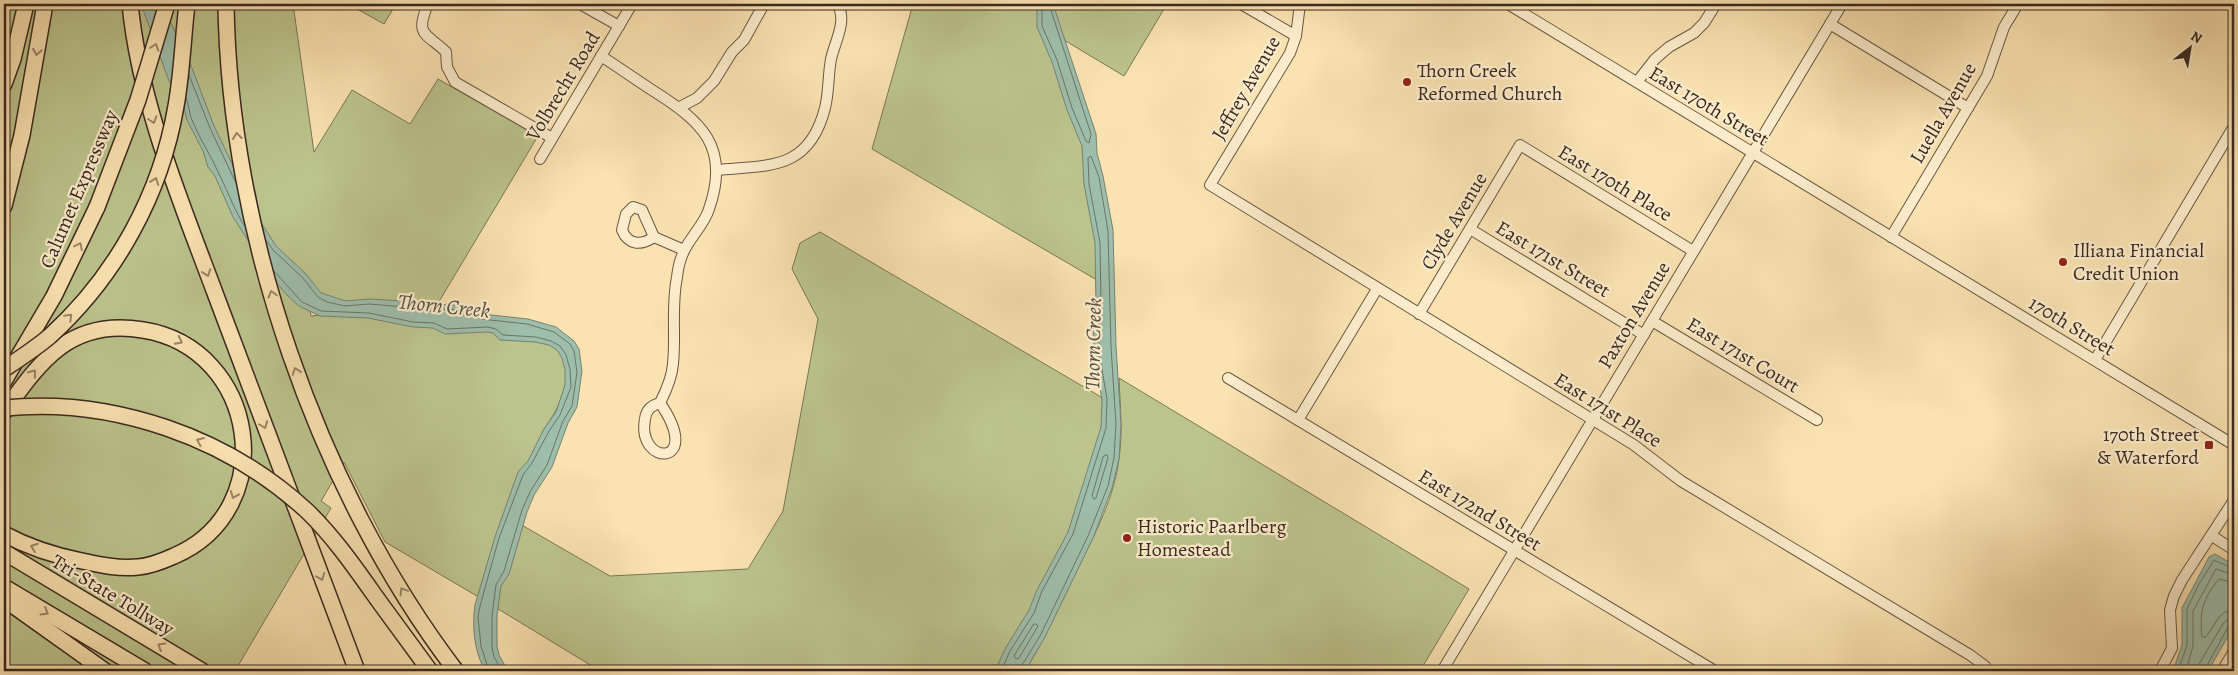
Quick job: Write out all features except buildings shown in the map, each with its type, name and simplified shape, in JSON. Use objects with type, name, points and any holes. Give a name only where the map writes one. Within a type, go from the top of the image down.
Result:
[{"type":"highway","points":[[4,84],[13,58],[26,4]]},
{"type":"highway","points":[[4,206],[22,135],[45,4]]},
{"type":"highway","points":[[130,4],[137,55],[150,114],[357,671]]},
{"type":"highway","name":"Calumet Expressway","points":[[4,381],[54,296],[97,208],[138,100],[167,4]]},
{"type":"highway","points":[[4,369],[49,337],[71,316],[115,262],[131,236],[148,202],[170,137],[176,105],[187,4]]},
{"type":"highway","points":[[226,8],[229,63],[238,151],[260,252],[286,341],[320,432],[370,534],[403,593],[456,671]]},
{"type":"highway","points":[[4,410],[39,365],[58,348],[70,341],[95,331],[109,329],[130,328],[152,331],[179,341],[191,348],[216,370],[226,384],[239,414],[243,456],[238,485],[228,509],[220,520],[192,547],[161,562],[139,567],[98,564],[54,554],[4,534]]},
{"type":"highway","points":[[4,410],[61,407],[97,410],[169,428],[204,442],[273,485],[307,512],[334,542],[430,671]]},
{"type":"highway","name":"Tri-State Tollway","points":[[4,552],[202,671]]},
{"type":"highway","points":[[4,587],[145,671]]},
{"type":"highway","points":[[4,599],[105,671]]},
{"type":"street","points":[[428,4],[423,22],[423,31],[427,38],[446,52],[447,67],[455,82],[552,138]]},
{"type":"street","points":[[580,4],[619,26]]},
{"type":"street","name":"Volbrecht Road","points":[[540,160],[632,4]]},
{"type":"street","points":[[680,107],[697,98],[714,82],[732,52],[744,40],[764,4]]},
{"type":"street","points":[[716,170],[776,165],[791,160],[810,140],[825,109],[831,59],[841,25],[842,15],[837,4]]},
{"type":"street","points":[[1241,4],[1296,36]]},
{"type":"street","name":"Jeffrey Avenue","points":[[1210,185],[1290,53],[1296,36],[1300,4]]},
{"type":"street","name":"East 170th Street","points":[[1508,4],[1891,237]]},
{"type":"street","points":[[1637,82],[1655,59],[1669,47],[1694,33],[1704,23],[1716,4]]},
{"type":"street","name":"Paxton Avenue","points":[[1442,671],[1842,4]]},
{"type":"street","name":"Luella Avenue","points":[[1891,237],[1987,76],[2004,27],[2018,4]]},
{"type":"street","points":[[1830,24],[1968,108]]},
{"type":"street","points":[[601,56],[680,107],[695,120],[706,136],[714,154],[716,170],[714,190],[708,211],[684,250],[675,287],[674,364],[660,404]]},
{"type":"street","points":[[2094,360],[2234,126]]},
{"type":"street","name":"Clyde Avenue","points":[[1419,314],[1520,146]]},
{"type":"street","name":"East 170th Place","points":[[1520,146],[1693,251]]},
{"type":"street","name":"East 171st Place","points":[[1210,185],[1593,419],[1645,452],[1682,481],[1984,669]]},
{"type":"street","name":"East 171st Street","points":[[1470,229],[1644,335]]},
{"type":"street","points":[[654,237],[684,250]]},
{"type":"street","name":"170th Street","points":[[1891,237],[2234,445]]},
{"type":"street","points":[[1298,420],[1377,288]]},
{"type":"street","name":"East 171st Court","points":[[1652,320],[1817,420]]},
{"type":"street","name":"East 172nd Street","points":[[1228,378],[1715,671]]},
{"type":"street","points":[[660,404],[676,432],[674,449],[670,453],[662,454],[649,446],[644,438],[645,418],[648,410],[654,405],[660,404]]},
{"type":"street","points":[[2160,671],[2172,648],[2170,610],[2174,596],[2182,580],[2234,500]]},
{"type":"street","points":[[2212,536],[2234,550]]},
{"type":"street","points":[[2222,671],[2234,651]]},
{"type":"green space","points":[[4,4],[293,4],[314,152],[352,90],[410,124],[438,79],[538,136],[428,320],[319,298],[305,281],[311,316],[360,311],[539,338],[556,348],[562,357],[566,368],[566,378],[561,400],[544,429],[482,599],[385,542],[344,462],[321,501],[331,508],[235,671],[4,671]]},
{"type":"green space","points":[[348,4],[396,4],[384,24]]},
{"type":"green space","points":[[913,4],[1040,4],[1072,98],[1101,231],[1102,283],[872,149]]},
{"type":"green space","points":[[1050,4],[1167,4],[1124,76],[1059,37]]},
{"type":"green space","points":[[820,232],[1113,404],[1114,431],[1008,671],[600,671],[490,604],[513,520],[610,576],[748,569],[783,511],[818,319],[792,269],[800,243]]},
{"type":"green space","points":[[1119,378],[1469,589],[1420,671],[1037,671],[1028,666],[1048,630],[1109,501],[1117,472],[1121,438]]},
{"type":"water","name":"Thorn Creek","points":[[141,4],[162,4],[192,68],[214,126],[258,218],[276,246],[306,274],[321,293],[346,301],[369,299],[420,302],[434,307],[447,304],[466,307],[482,314],[528,319],[556,327],[574,341],[579,349],[582,371],[577,407],[568,423],[552,467],[534,495],[527,512],[509,574],[501,586],[497,616],[497,646],[499,655],[508,671],[486,671],[482,664],[475,640],[475,605],[495,537],[518,472],[528,461],[544,429],[556,412],[565,385],[565,370],[562,358],[557,350],[549,345],[535,342],[500,340],[493,333],[445,334],[433,328],[413,327],[368,318],[320,316],[299,306],[273,279],[233,217],[187,120],[182,100],[169,81]]},
{"type":"water","points":[[1037,4],[1053,4],[1096,134],[1097,153],[1113,230],[1116,346],[1121,424],[1119,459],[1112,488],[1093,538],[1045,637],[1028,666],[1021,671],[995,671],[1005,649],[1029,610],[1037,590],[1068,532],[1101,427],[1102,400],[1095,359],[1093,331],[1096,306],[1095,243],[1084,184],[1082,146],[1067,110],[1052,62],[1037,27]]},
{"type":"water","points":[[2215,554],[2234,565],[2234,626],[2208,671],[2173,671],[2182,645],[2182,608],[2209,557]]},
{"type":"place","name":"Thorn Creek Reformed Church","points":[[1407,82]]},
{"type":"place","name":"Illiana Financial Credit Union","points":[[2063,262]]},
{"type":"place","name":"170th Street & Waterford","points":[[2209,445]]},
{"type":"place","name":"Historic Paarlberg Homestead","points":[[1127,538]]}]
